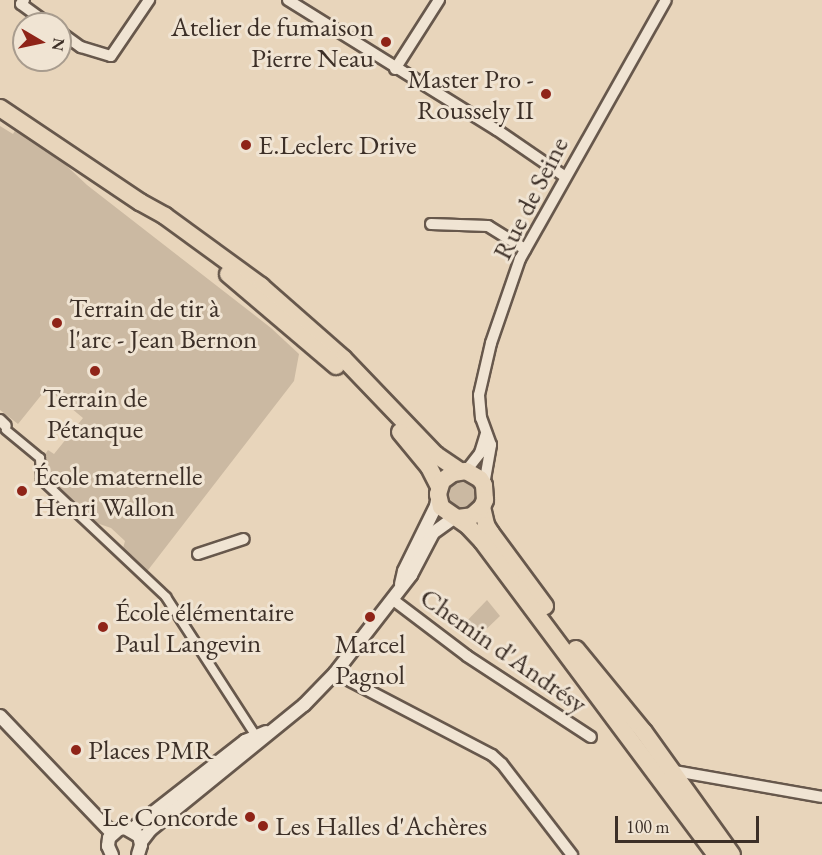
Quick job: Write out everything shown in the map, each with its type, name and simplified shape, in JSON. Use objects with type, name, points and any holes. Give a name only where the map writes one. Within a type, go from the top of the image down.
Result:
[{"type":"main road","points":[[0,108],[140,202],[165,216],[261,286],[343,358],[436,455],[463,471],[474,474],[484,485],[482,507],[486,525],[491,533],[578,652],[673,771],[732,855]]},
{"type":"main road","points":[[140,202],[298,332],[351,380],[424,461],[438,490],[441,507],[482,541],[716,855]]},
{"type":"main road","points":[[438,490],[447,476],[463,471]]},
{"type":"main road","points":[[456,518],[472,516],[482,507]]},
{"type":"street","points":[[24,0],[21,4],[32,12]]},
{"type":"street","points":[[72,41],[81,47],[111,56],[149,0]]},
{"type":"street","points":[[288,0],[395,69],[497,130],[564,176]]},
{"type":"street","points":[[395,69],[439,0]]},
{"type":"street","name":"Rue de Seine","points":[[484,485],[491,446],[478,395],[491,343],[525,249],[564,176],[666,0]]},
{"type":"street","points":[[431,224],[488,226],[525,249]]},
{"type":"street","points":[[4,425],[40,458],[41,479],[166,597],[256,736]]},
{"type":"street","points":[[463,471],[480,453],[486,432]]},
{"type":"street","points":[[401,587],[404,572],[432,516],[438,490]]},
{"type":"street","points":[[138,855],[141,842],[150,830],[278,726],[335,673],[418,564],[433,534],[456,518]]},
{"type":"street","points":[[198,555],[244,539]]},
{"type":"street","name":"Chemin d'Andrésy","points":[[392,599],[467,656],[591,737]]},
{"type":"street","points":[[335,673],[492,755],[509,772],[572,855]]},
{"type":"street","points":[[0,716],[112,833]]},
{"type":"street","points":[[106,852],[112,833],[119,829],[131,830],[245,741],[278,726]]},
{"type":"street","points":[[647,761],[673,771],[822,797]]},
{"type":"street","points":[[131,830],[141,842]]},
{"type":"shaded area","points":[[20,122],[87,185],[271,328],[299,354],[294,381],[145,574],[122,552],[125,541],[111,528],[88,520],[45,478],[42,459],[48,450],[54,454],[83,418],[47,388],[18,424],[0,410],[0,126],[13,134]]},
{"type":"shaded area","points":[[462,478],[473,482],[477,493],[473,504],[462,508],[451,504],[447,493],[451,482]]},
{"type":"shaded area","points":[[487,600],[500,616],[475,640],[461,627]]},
{"type":"place","name":"Atelier de fumaison Pierre Neau","points":[[386,42]]},
{"type":"place","name":"Master Pro - Roussely II","points":[[546,94]]},
{"type":"place","name":"E.Leclerc Drive","points":[[246,145]]},
{"type":"place","name":"Terrain de tir à l'arc - Jean Bernon","points":[[57,323]]},
{"type":"place","name":"Terrain de Pétanque","points":[[95,371]]},
{"type":"place","name":"École maternelle Henri Wallon","points":[[22,491]]},
{"type":"place","name":"Marcel Pagnol","points":[[370,617]]},
{"type":"place","name":"École élémentaire Paul Langevin","points":[[103,627]]},
{"type":"place","name":"Places PMR","points":[[76,750]]},
{"type":"place","name":"Le Concorde","points":[[250,817]]},
{"type":"place","name":"Les Halles d'Achères","points":[[263,826]]}]
